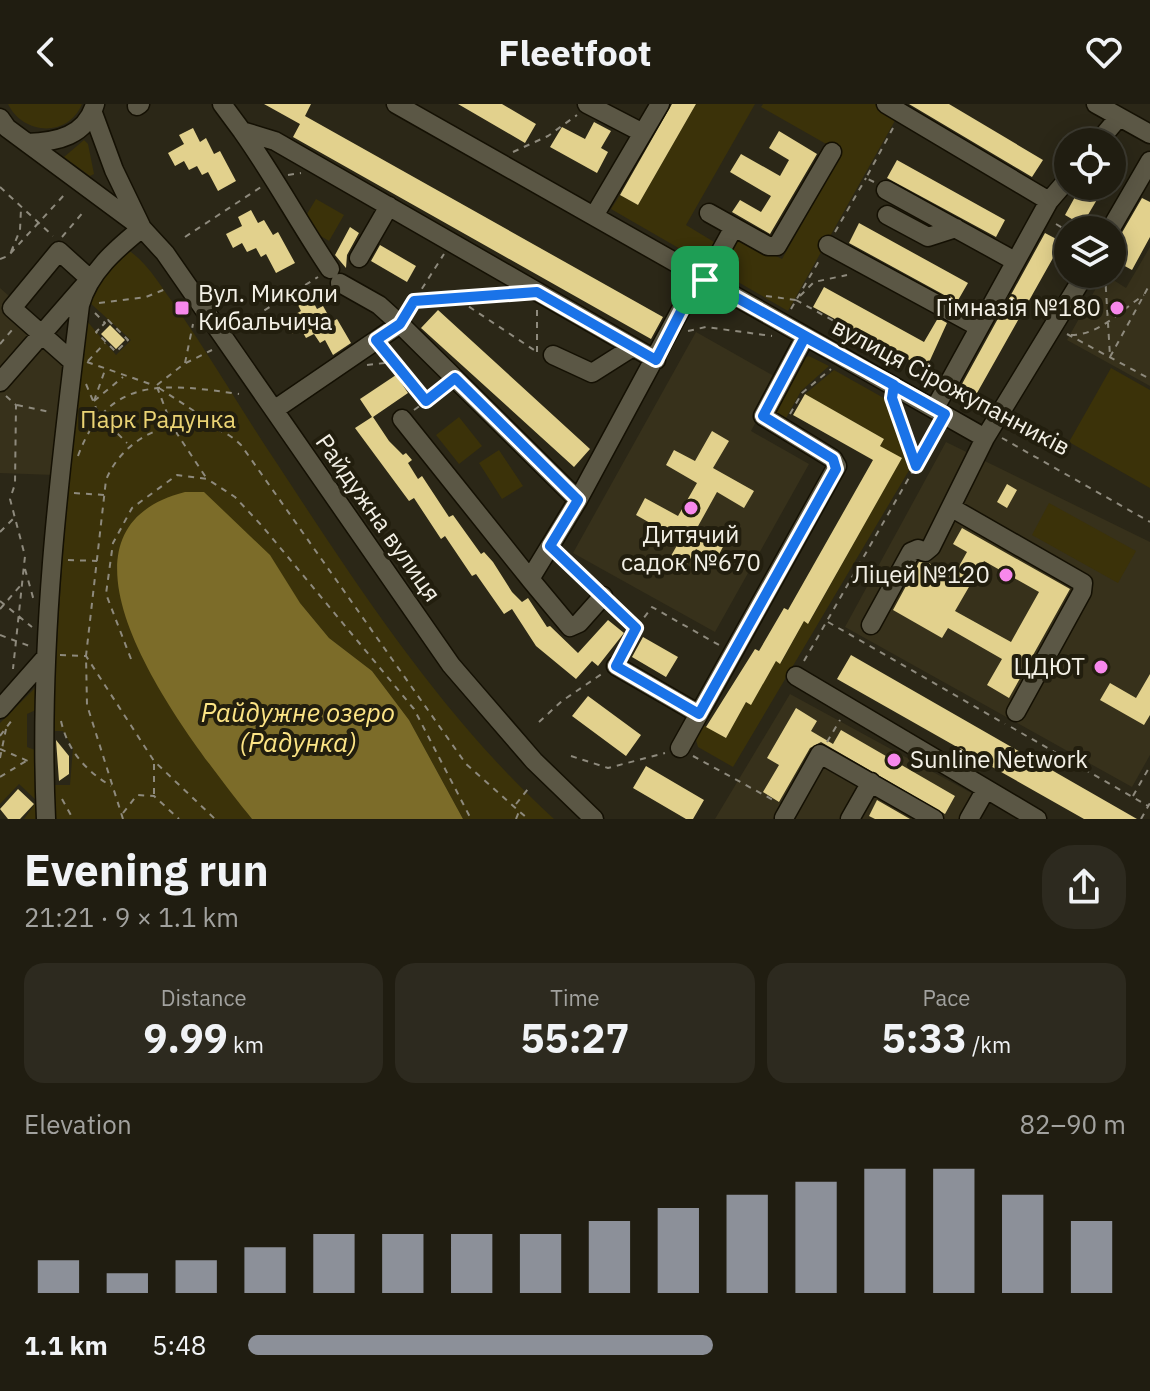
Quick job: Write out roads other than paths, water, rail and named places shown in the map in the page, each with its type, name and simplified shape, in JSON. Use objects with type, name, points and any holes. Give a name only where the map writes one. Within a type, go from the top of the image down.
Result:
[{"type":"street","points":[[222,104],[275,178],[299,223],[335,276],[379,305],[400,324],[578,500]]},
{"type":"street","name":"вулиця Сірожупанників","points":[[396,104],[985,438]]},
{"type":"street","points":[[588,104],[643,133]]},
{"type":"street","points":[[594,216],[660,104]]},
{"type":"street","points":[[1096,104],[1150,134]]},
{"type":"street","points":[[27,143],[67,138],[82,127],[94,108]]},
{"type":"street","name":"Райдужна вулиця","points":[[94,108],[114,170],[142,228]]},
{"type":"street","points":[[894,109],[1049,201]]},
{"type":"street","points":[[1110,128],[1119,117]]},
{"type":"street","name":"Райдужна вулиця","points":[[2,123],[142,228],[165,253],[451,665],[534,761],[594,819]]},
{"type":"street","points":[[242,131],[275,141],[656,360]]},
{"type":"street","points":[[709,213],[768,246],[777,246],[832,152]]},
{"type":"street","points":[[1118,216],[1150,161]]},
{"type":"street","points":[[886,190],[1015,261]]},
{"type":"street","points":[[940,411],[948,384],[1054,195]]},
{"type":"street","points":[[359,258],[389,206]]},
{"type":"street","points":[[887,215],[928,237],[956,228]]},
{"type":"street","points":[[530,579],[578,500],[668,336],[734,227]]},
{"type":"street","points":[[0,382],[120,245],[142,228]]},
{"type":"street","points":[[828,245],[979,327]]},
{"type":"street","points":[[80,362],[12,308],[59,251],[90,279]]},
{"type":"street","points":[[46,819],[44,774],[59,482],[80,362],[80,305],[90,279]]},
{"type":"street","points":[[871,625],[911,552],[928,550],[985,438],[1062,331],[1079,288]]},
{"type":"street","points":[[274,410],[400,324]]},
{"type":"street","points":[[680,748],[837,466],[833,459],[766,421],[764,413],[805,337]]},
{"type":"street","points":[[545,354],[580,371],[592,373],[633,347]]},
{"type":"street","points":[[402,419],[570,627],[579,623],[603,596]]},
{"type":"street","points":[[952,508],[1083,583],[1082,592],[1016,712]]},
{"type":"street","points":[[0,709],[49,651]]},
{"type":"street","points":[[616,666],[699,714]]},
{"type":"street","points":[[796,676],[1037,819]]},
{"type":"street","points":[[781,817],[820,754],[934,819]]},
{"type":"street","points":[[850,819],[871,782]]},
{"type":"street","points":[[969,819],[986,789]]},
{"type":"water","name":"Райдужне озеро (Радунка)","points":[[185,492],[204,492],[270,555],[300,603],[329,638],[372,671],[409,720],[463,819],[252,819],[196,746],[164,697],[137,646],[120,596],[119,551],[139,515]]},
{"type":"place","name":"Вул. Миколи Кибальчича","points":[[182,308]]},
{"type":"place","name":"Гімназія №180","points":[[1117,308]]},
{"type":"place","name":"Дитячий садок №670","points":[[691,508]]},
{"type":"place","name":"Ліцей №120","points":[[1006,575]]},
{"type":"place","name":"ЦДЮТ","points":[[1101,667]]},
{"type":"place","name":"Sunline Network","points":[[894,760]]},
{"type":"park label","name":"Парк Радунка","points":[[158,420]]}]
